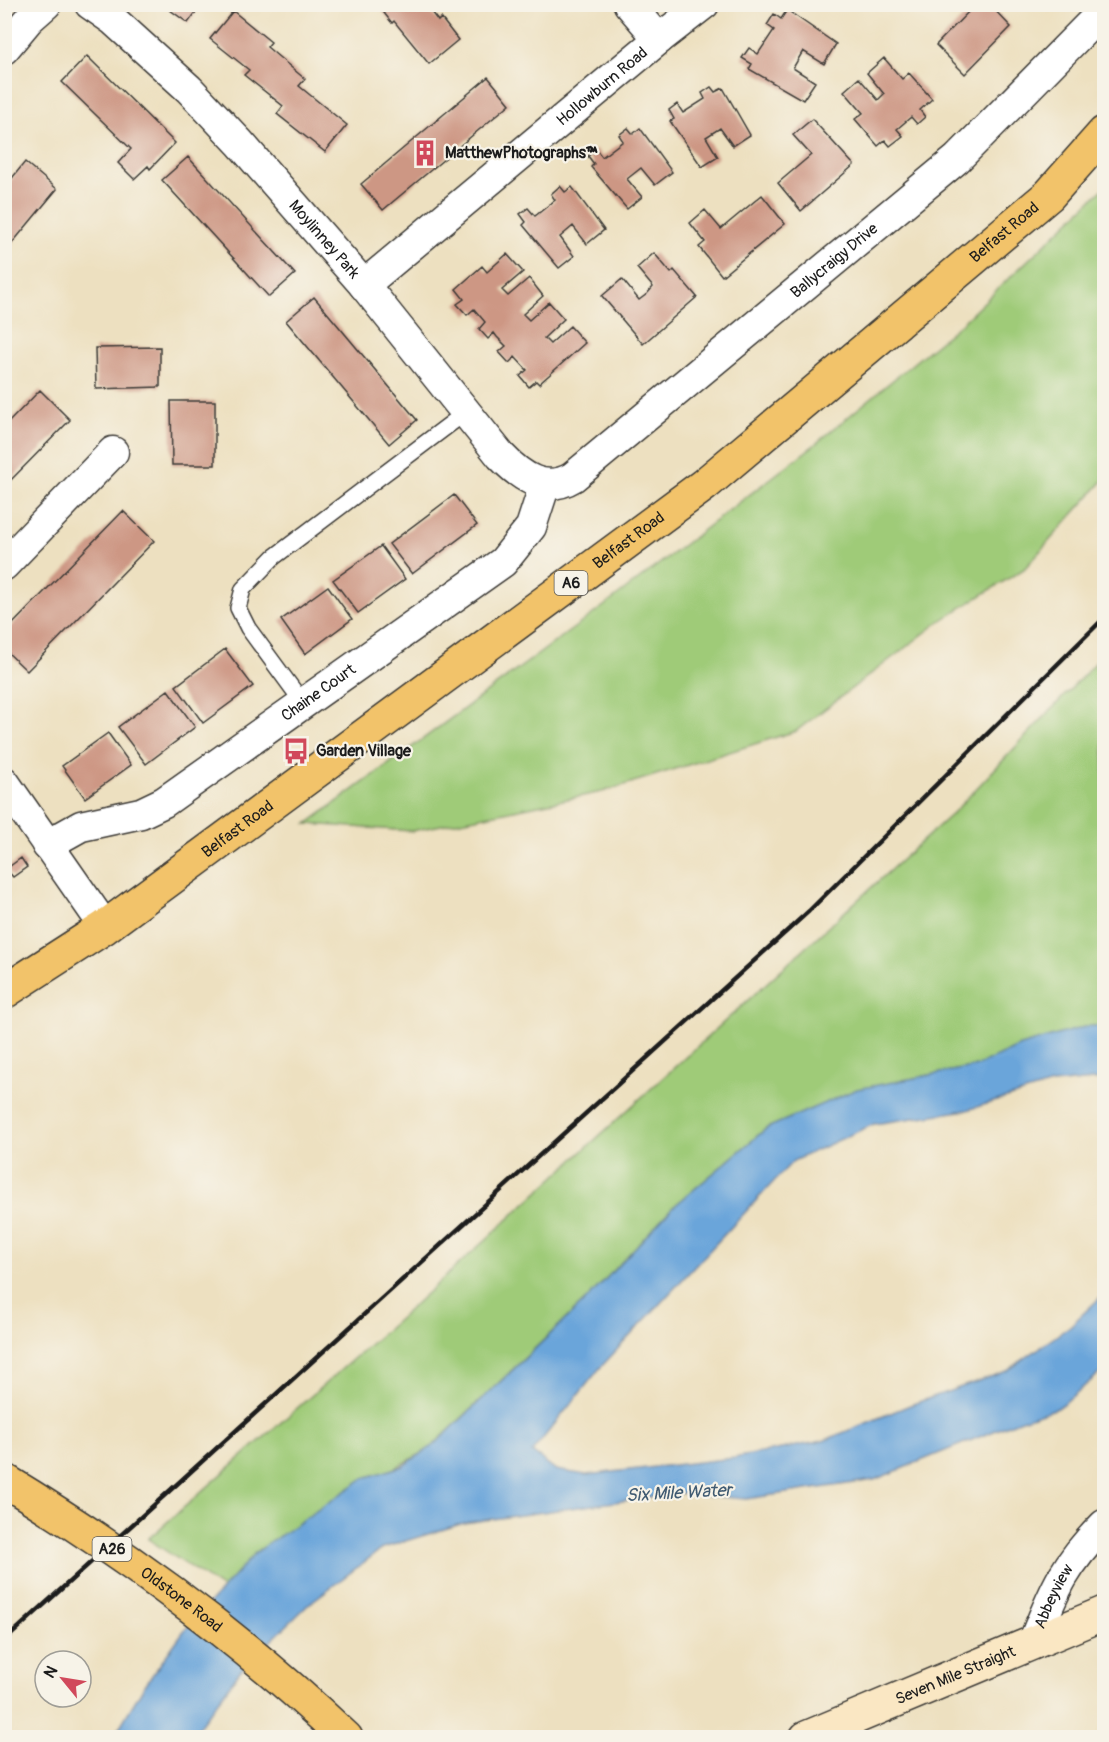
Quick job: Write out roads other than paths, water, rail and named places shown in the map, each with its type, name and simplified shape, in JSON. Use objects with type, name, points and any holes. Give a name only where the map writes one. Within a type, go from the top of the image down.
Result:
[{"type":"main road","name":"Belfast Road","points":[[4,992],[105,927],[704,485],[1049,195],[1104,133]]},
{"type":"main road","name":"Oldstone Road","points":[[4,1480],[68,1519],[156,1580],[292,1687],[345,1737]]},
{"type":"main road","name":"Seven Mile Straight","points":[[806,1737],[1104,1613]]},
{"type":"street","points":[[4,49],[29,19],[46,4]]},
{"type":"street","name":"Moylinney Park","points":[[90,4],[113,20],[189,89],[364,285],[510,465],[528,478],[545,484]]},
{"type":"street","points":[[630,4],[659,39]]},
{"type":"street","name":"Hollowburn Road","points":[[364,285],[704,4]]},
{"type":"street","name":"Ballycraigy Drive","points":[[545,484],[558,484],[573,477],[957,159],[1104,10]]},
{"type":"street","points":[[4,565],[113,452]]},
{"type":"street","name":"Chaine Court","points":[[47,845],[81,826],[130,817],[152,809],[503,562],[531,527],[545,484]]},
{"type":"street","points":[[4,782],[105,927]]},
{"type":"street","name":"Abbeyview","points":[[1033,1643],[1057,1582],[1075,1556],[1104,1525]]},
{"type":"lane","points":[[303,703],[248,628],[238,609],[243,589],[274,556],[466,412]]},
{"type":"water","name":"Six Mile Water","points":[[1087,1026],[1104,1026],[1104,1079],[1052,1084],[967,1110],[874,1124],[793,1161],[600,1368],[532,1452],[556,1470],[586,1475],[734,1458],[823,1441],[910,1405],[1007,1371],[1070,1326],[1104,1294],[1104,1370],[1058,1408],[1021,1420],[874,1480],[746,1499],[679,1493],[464,1523],[383,1548],[310,1603],[240,1671],[191,1737],[113,1738],[143,1688],[183,1632],[255,1553],[364,1478],[403,1466],[434,1445],[588,1298],[672,1208],[767,1128],[857,1089],[977,1066],[1020,1046]]},
{"type":"railway","points":[[4,1641],[809,911],[1104,618]]},
{"type":"place","name":"MatthewPhotographs™","points":[[425,153]]},
{"type":"place","name":"Garden Village","points":[[296,751]]}]
